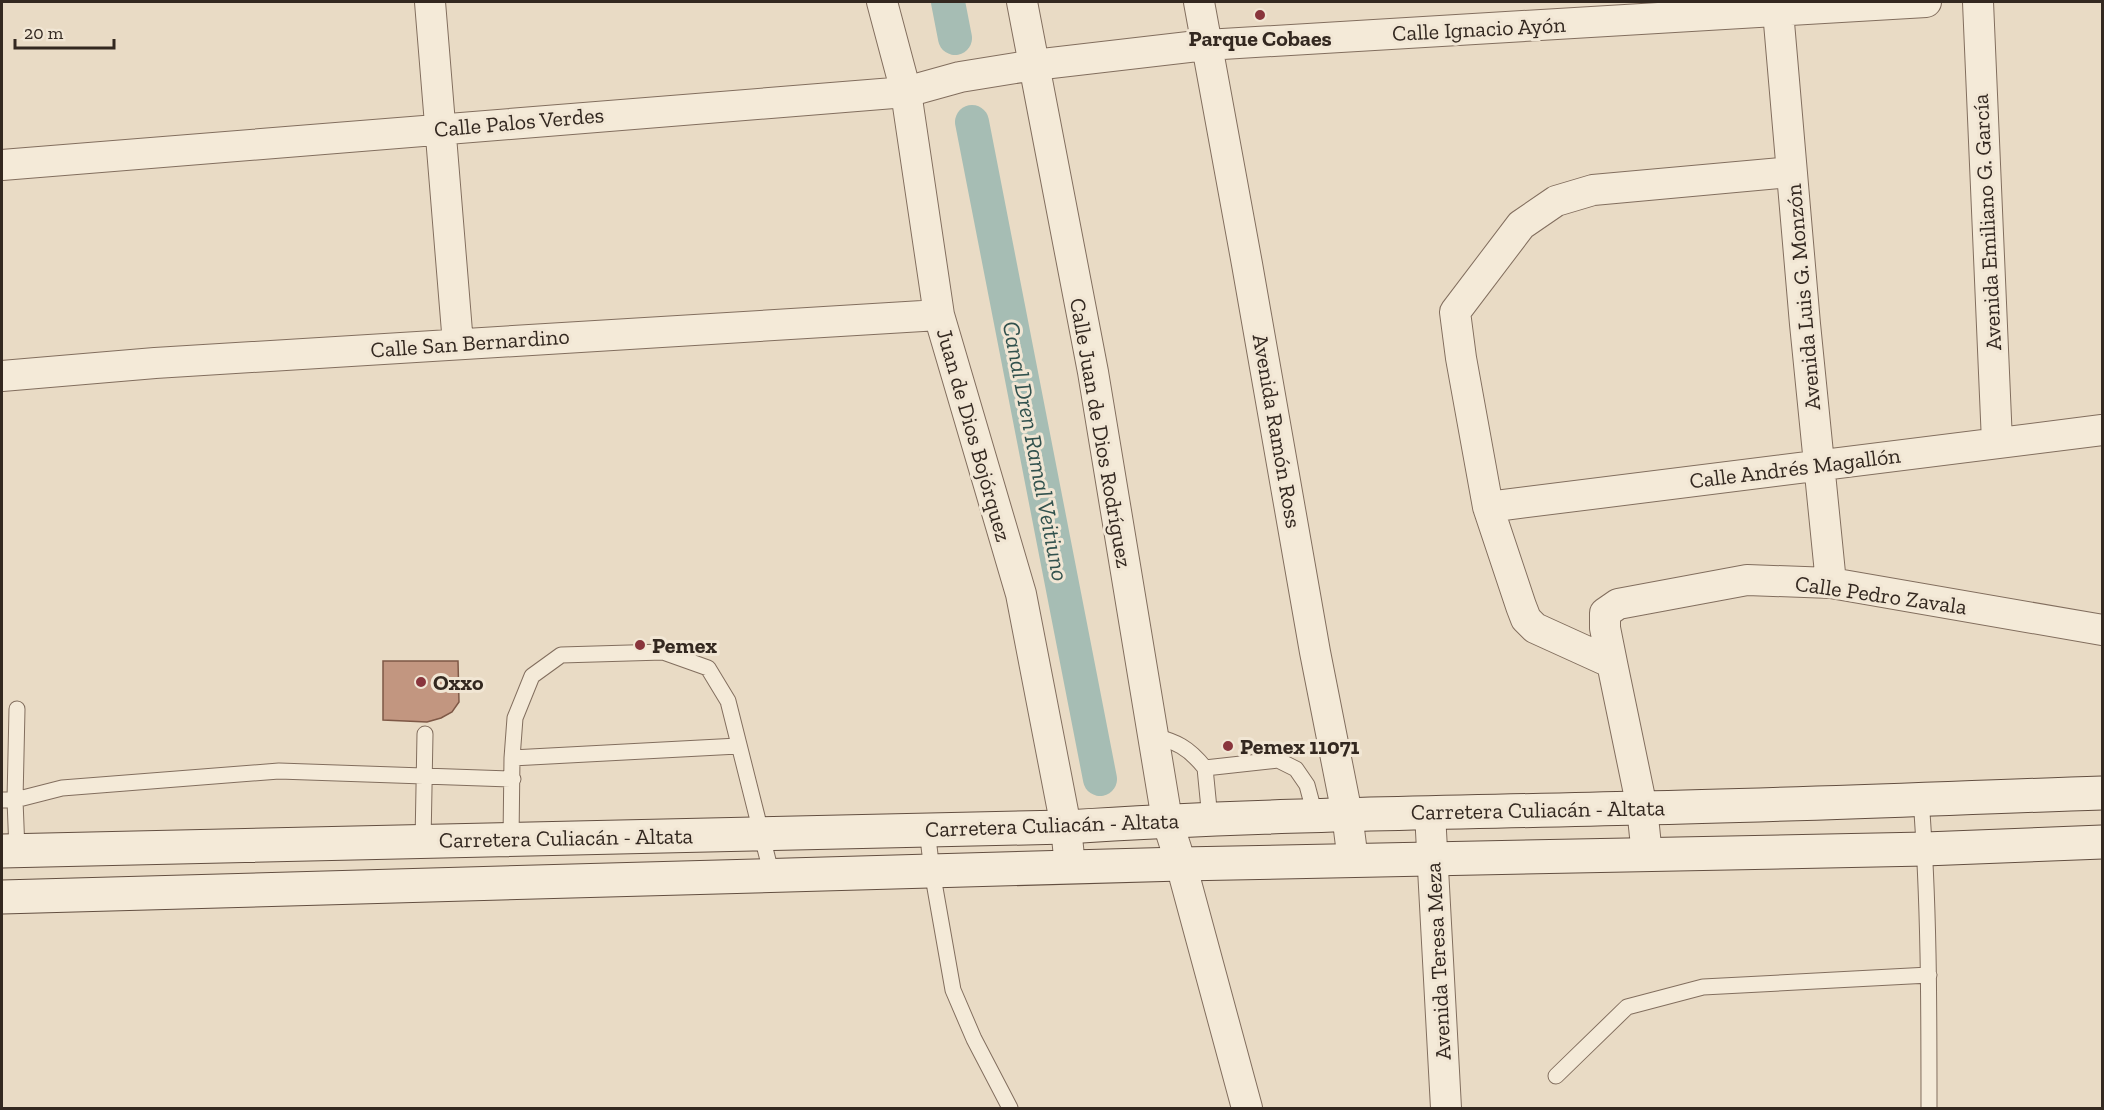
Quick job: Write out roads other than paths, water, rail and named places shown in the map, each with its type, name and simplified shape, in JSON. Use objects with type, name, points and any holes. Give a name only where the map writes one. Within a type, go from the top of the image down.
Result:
[{"type":"main road","name":"Carretera Culiacán - Altata","points":[[9,851],[1066,827],[1167,820],[1315,815],[1642,808],[2103,793]]},
{"type":"main road","name":"Carretera Culiacán - Altata","points":[[2,897],[1181,864],[1925,849],[2103,842]]},
{"type":"street","points":[[430,2],[458,344]]},
{"type":"street","name":"Juan de Dios Bojórquez","points":[[882,2],[906,92],[939,315],[1022,594],[1066,827],[1071,867]]},
{"type":"street","name":"Calle Juan de Dios Rodríguez","points":[[1022,2],[1093,372],[1151,735],[1167,820],[1247,1108]]},
{"type":"street","name":"Avenida Ramón Ross","points":[[1199,2],[1315,652],[1347,814],[1353,861]]},
{"type":"street","name":"Calle Ignacio Ayón","points":[[1034,65],[1206,45],[1926,2]]},
{"type":"street","name":"Avenida Emiliano G. García","points":[[1978,2],[1997,442]]},
{"type":"street","name":"Avenida Luis G. Monzón","points":[[1778,11],[1791,172],[1832,583]]},
{"type":"street","name":"Calle Palos Verdes","points":[[2,165],[906,92],[960,77],[1034,65]]},
{"type":"street","points":[[1647,855],[1642,808],[1612,663],[1534,628],[1526,619],[1488,507],[1455,312],[1521,225],[1556,201],[1593,190],[1791,172]]},
{"type":"street","name":"Calle San Bernardino","points":[[2,376],[155,363],[939,315]]},
{"type":"street","name":"Calle Andrés Magallón","points":[[1488,507],[2103,430]]},
{"type":"street","name":"Calle Pedro Zavala","points":[[1612,663],[1605,628],[1605,613],[1618,604],[1747,580],[1832,583],[2103,630]]},
{"type":"street","name":"Avenida Teresa Meza","points":[[1430,813],[1446,1108]]},
{"type":"lane","points":[[511,840],[515,718],[532,676],[561,655],[663,652],[708,668],[728,701],[772,876]]},
{"type":"lane","points":[[9,851],[8,800],[17,709]]},
{"type":"lane","points":[[423,842],[425,734]]},
{"type":"lane","points":[[1151,735],[1174,741],[1190,751],[1205,768],[1210,819]]},
{"type":"lane","points":[[512,758],[738,746]]},
{"type":"lane","points":[[1205,768],[1278,760],[1296,769],[1307,785],[1315,815]]},
{"type":"lane","points":[[8,800],[63,788],[279,771],[513,779]]},
{"type":"lane","points":[[1921,799],[1929,975],[1929,1108]]},
{"type":"lane","points":[[927,830],[953,990],[974,1039],[1010,1108]]},
{"type":"lane","points":[[1556,1076],[1627,1007],[1703,987],[1929,975]]},
{"type":"waterway","name":"Canal Dren Ramal Veitiuno","points":[[948,2],[955,38]]},
{"type":"waterway","name":"Canal Dren Ramal Veitiuno","points":[[972,122],[1100,779]]},
{"type":"place","name":"Parque Cobaes","points":[[1260,15]]},
{"type":"place","name":"Pemex","points":[[640,645]]},
{"type":"place","name":"Oxxo","points":[[421,682]]},
{"type":"place","name":"Pemex 11071","points":[[1228,746]]}]
